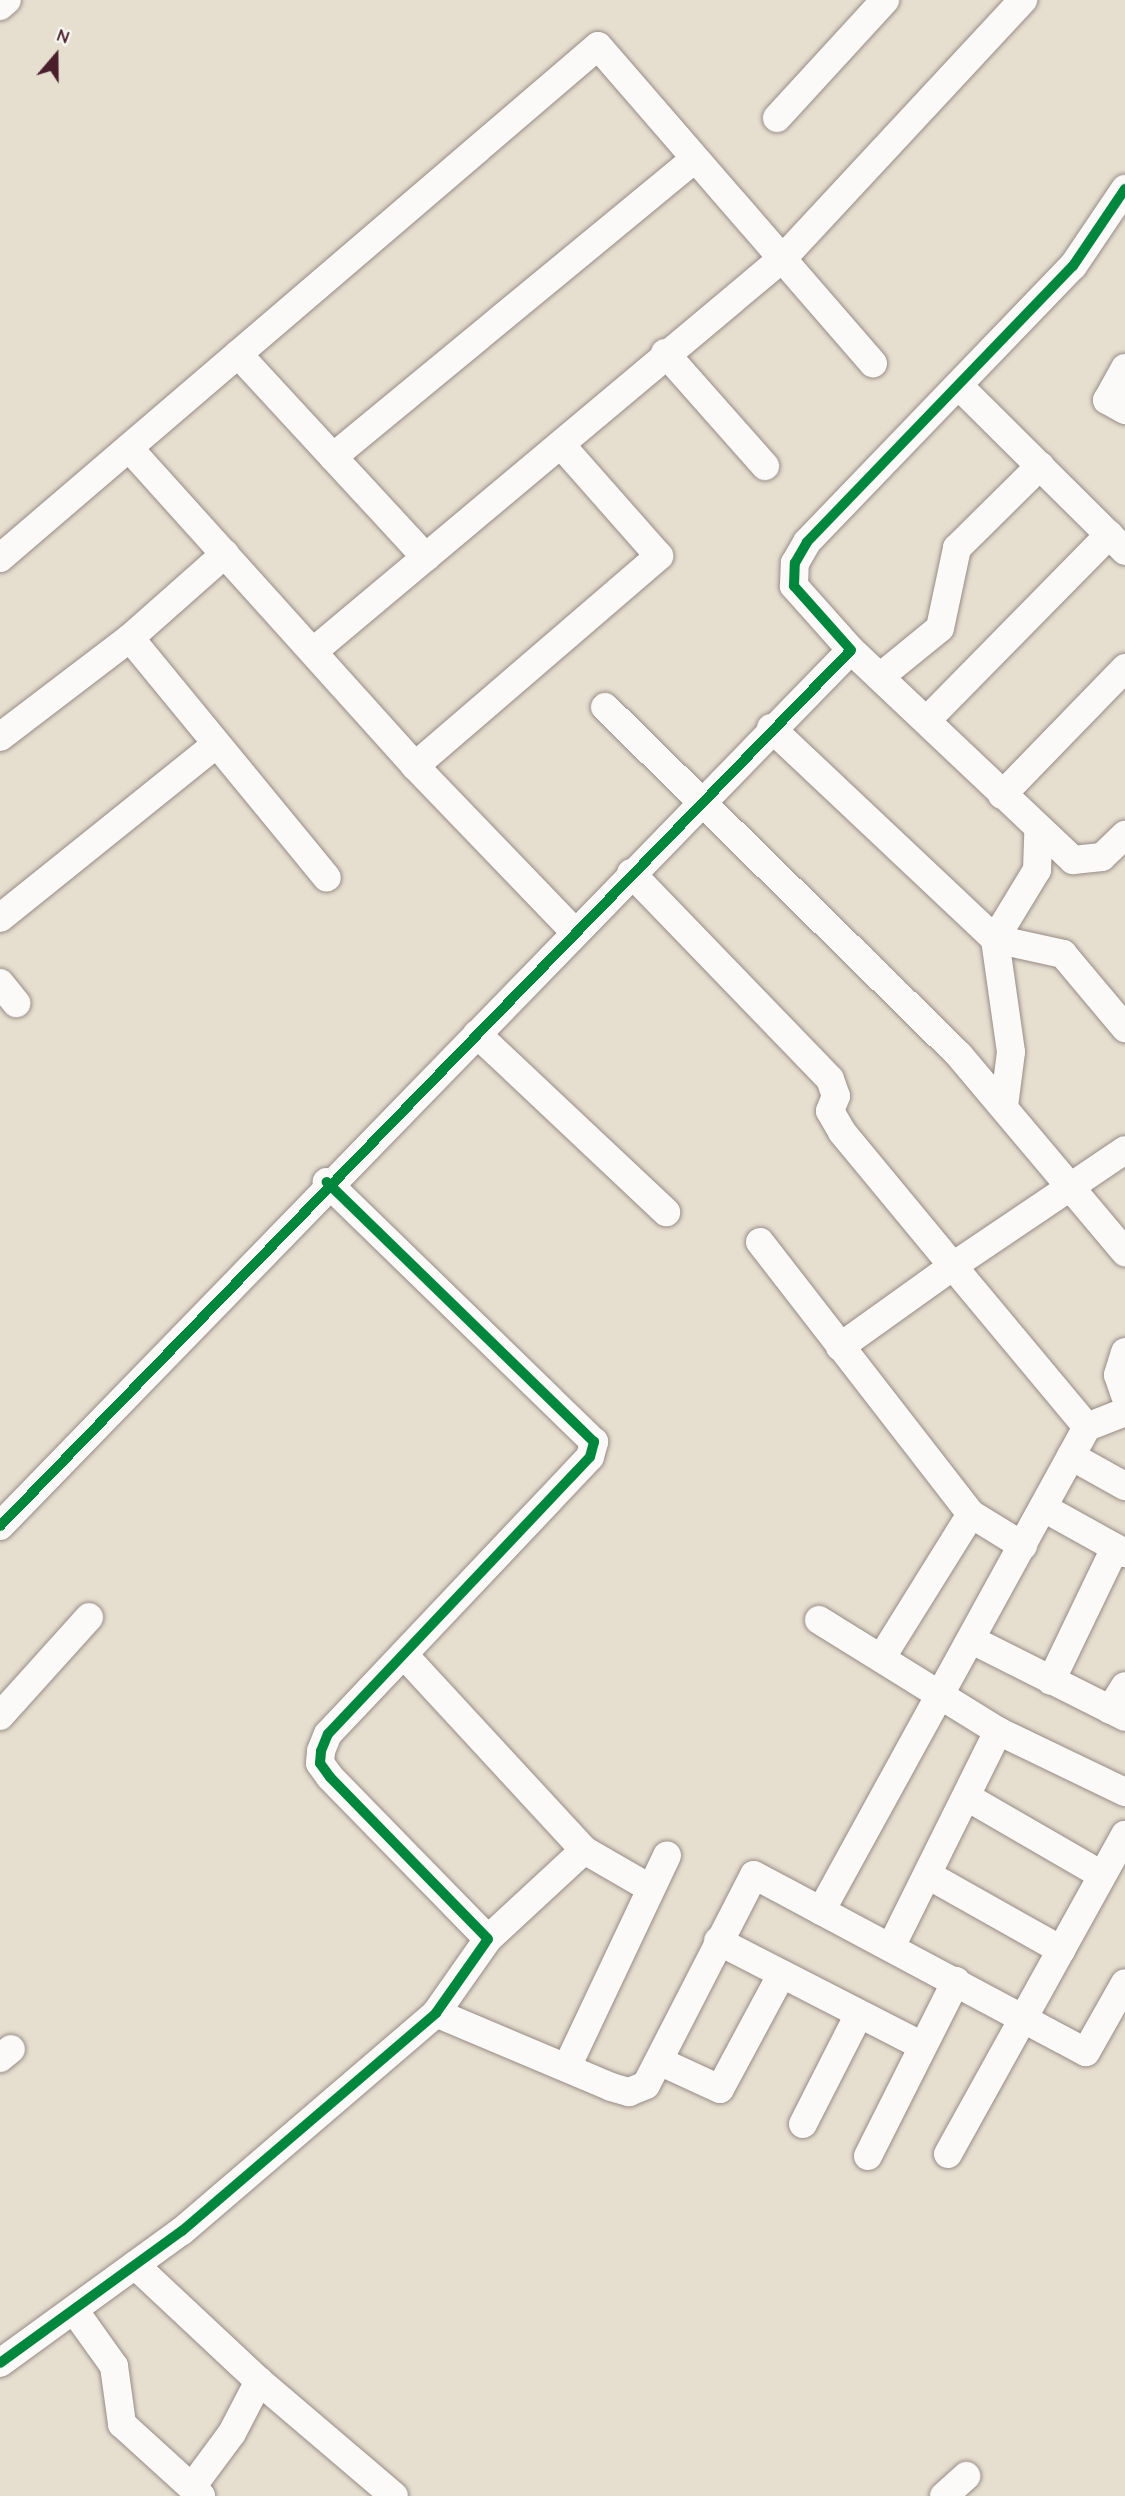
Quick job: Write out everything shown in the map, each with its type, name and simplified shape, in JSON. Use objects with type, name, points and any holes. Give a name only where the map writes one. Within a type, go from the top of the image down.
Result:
[{"type":"street","points":[[0,6],[6,0]]},
{"type":"street","points":[[777,118],[885,0]]},
{"type":"street","points":[[315,650],[562,446],[665,353],[785,256],[1023,0]]},
{"type":"street","points":[[0,558],[598,46],[695,159],[785,256],[873,364]]},
{"type":"street","points":[[333,457],[695,159]]},
{"type":"street","points":[[1125,189],[1073,266],[807,542],[795,564],[794,586],[850,650],[927,720],[1038,832],[1073,860],[1089,861],[1125,835]]},
{"type":"street","points":[[665,353],[765,466]]},
{"type":"street","points":[[238,354],[426,558]]},
{"type":"street","points":[[1125,368],[1107,400],[1125,410]]},
{"type":"street","points":[[927,720],[1117,543],[958,386]]},
{"type":"street","points":[[415,766],[659,556],[562,446]]},
{"type":"street","points":[[129,447],[315,650],[415,766],[574,931]]},
{"type":"street","points":[[880,677],[940,628],[957,548],[1040,466]]},
{"type":"street","points":[[0,737],[130,638],[225,554]]},
{"type":"street","points":[[130,638],[215,745],[327,878]]},
{"type":"street","points":[[0,1526],[327,1182],[477,1034],[574,931],[850,650]]},
{"type":"street","points":[[1002,795],[1125,668]]},
{"type":"street","points":[[605,706],[703,799],[1004,1106],[1125,1252]]},
{"type":"street","points":[[771,729],[995,939],[1063,954],[1125,1028]]},
{"type":"street","points":[[0,918],[215,745]]},
{"type":"street","points":[[1004,1106],[1010,1052],[995,939],[1037,870],[1038,832]]},
{"type":"street","points":[[631,873],[830,1079],[836,1096],[830,1111],[842,1132],[1087,1427]]},
{"type":"street","points":[[477,1034],[667,1212]]},
{"type":"street","points":[[841,1347],[953,1266],[1125,1150]]},
{"type":"street","points":[[327,1182],[594,1442],[590,1457],[405,1656],[328,1734],[320,1763],[488,1939]]},
{"type":"street","points":[[760,1242],[971,1514],[1023,1546]]},
{"type":"street","points":[[1125,1352],[1118,1375],[1125,1395]]},
{"type":"street","points":[[821,1911],[1087,1427],[1125,1412]]},
{"type":"street","points":[[1071,1456],[1125,1486]]},
{"type":"street","points":[[1044,1508],[1120,1550],[1051,1681]]},
{"type":"street","points":[[882,1657],[971,1514]]},
{"type":"street","points":[[0,1716],[89,1617]]},
{"type":"street","points":[[819,1620],[941,1691],[998,1731],[1125,1792]]},
{"type":"street","points":[[972,1640],[1051,1681],[1120,1704]]},
{"type":"street","points":[[405,1656],[584,1850],[648,1887]]},
{"type":"street","points":[[891,1947],[998,1731]]},
{"type":"street","points":[[967,1797],[1100,1874]]},
{"type":"street","points":[[948,2154],[1027,2017],[1100,1874],[1125,1835]]},
{"type":"street","points":[[0,2363],[135,2265],[436,2013],[488,1939],[584,1850]]},
{"type":"street","points":[[567,2067],[648,1887],[667,1855]]},
{"type":"street","points":[[436,2013],[629,2092],[646,2085],[754,1875],[1027,2017],[1086,2052],[1125,1983]]},
{"type":"street","points":[[928,1875],[1061,1950]]},
{"type":"street","points":[[718,1941],[922,2046]]},
{"type":"street","points":[[659,2061],[720,2089],[781,1975]]},
{"type":"street","points":[[868,2156],[957,1981]]},
{"type":"street","points":[[803,2124],[859,2014]]},
{"type":"street","points":[[135,2265],[259,2381],[394,2496]]},
{"type":"street","points":[[74,2310],[114,2366],[122,2424],[196,2492],[232,2433],[259,2381]]},
{"type":"street","points":[[944,2496],[966,2476]]},
{"type":"cycle path","points":[[0,1526],[851,650],[794,586],[795,563],[807,542],[1073,266],[1125,189]]},
{"type":"cycle path","points":[[0,2363],[182,2231],[436,2013],[488,1939],[330,1777],[320,1763],[321,1751],[328,1734],[590,1457],[594,1442],[327,1182]]}]
